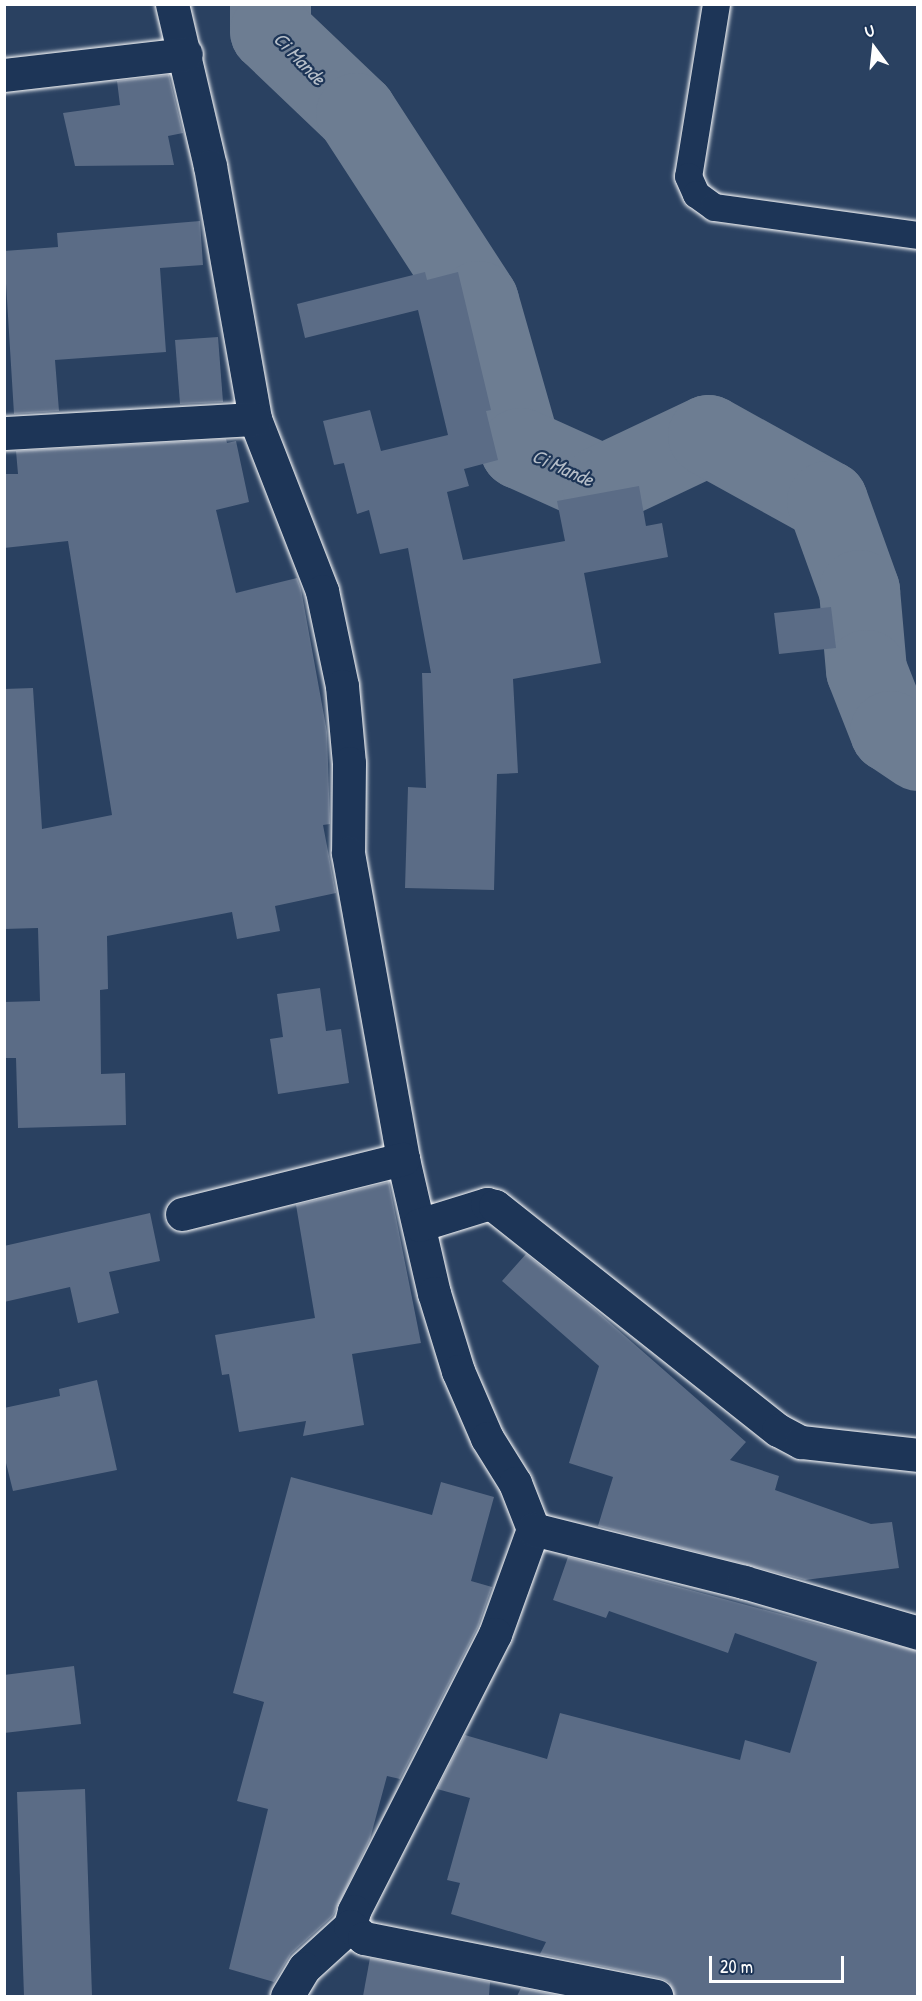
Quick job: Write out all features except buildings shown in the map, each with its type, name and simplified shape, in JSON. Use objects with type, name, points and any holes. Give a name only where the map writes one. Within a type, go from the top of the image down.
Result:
[{"type":"street","points":[[172,4],[186,54],[255,419],[322,591],[342,686],[349,763],[348,853],[403,1159],[418,1225],[458,1371],[487,1438],[516,1483],[532,1529],[495,1634],[354,1911],[350,1926],[304,1968],[287,1996]]},
{"type":"street","points":[[4,75],[186,54]]},
{"type":"street","points":[[4,433],[255,419]]},
{"type":"street","points":[[182,1214],[403,1159]]},
{"type":"street","points":[[418,1225],[487,1204],[495,1206],[778,1430],[801,1442],[918,1455]]},
{"type":"street","points":[[532,1529],[744,1582],[918,1633]]},
{"type":"street","points":[[350,1926],[364,1938],[656,1996]]},
{"type":"lane","points":[[716,4],[688,176],[696,194],[714,207],[918,235]]},
{"type":"waterway","name":"Ci Mande","points":[[270,4],[270,31],[356,113],[478,301],[520,448],[602,485],[708,435],[827,501],[859,590],[866,670],[890,731],[918,750]]}]
